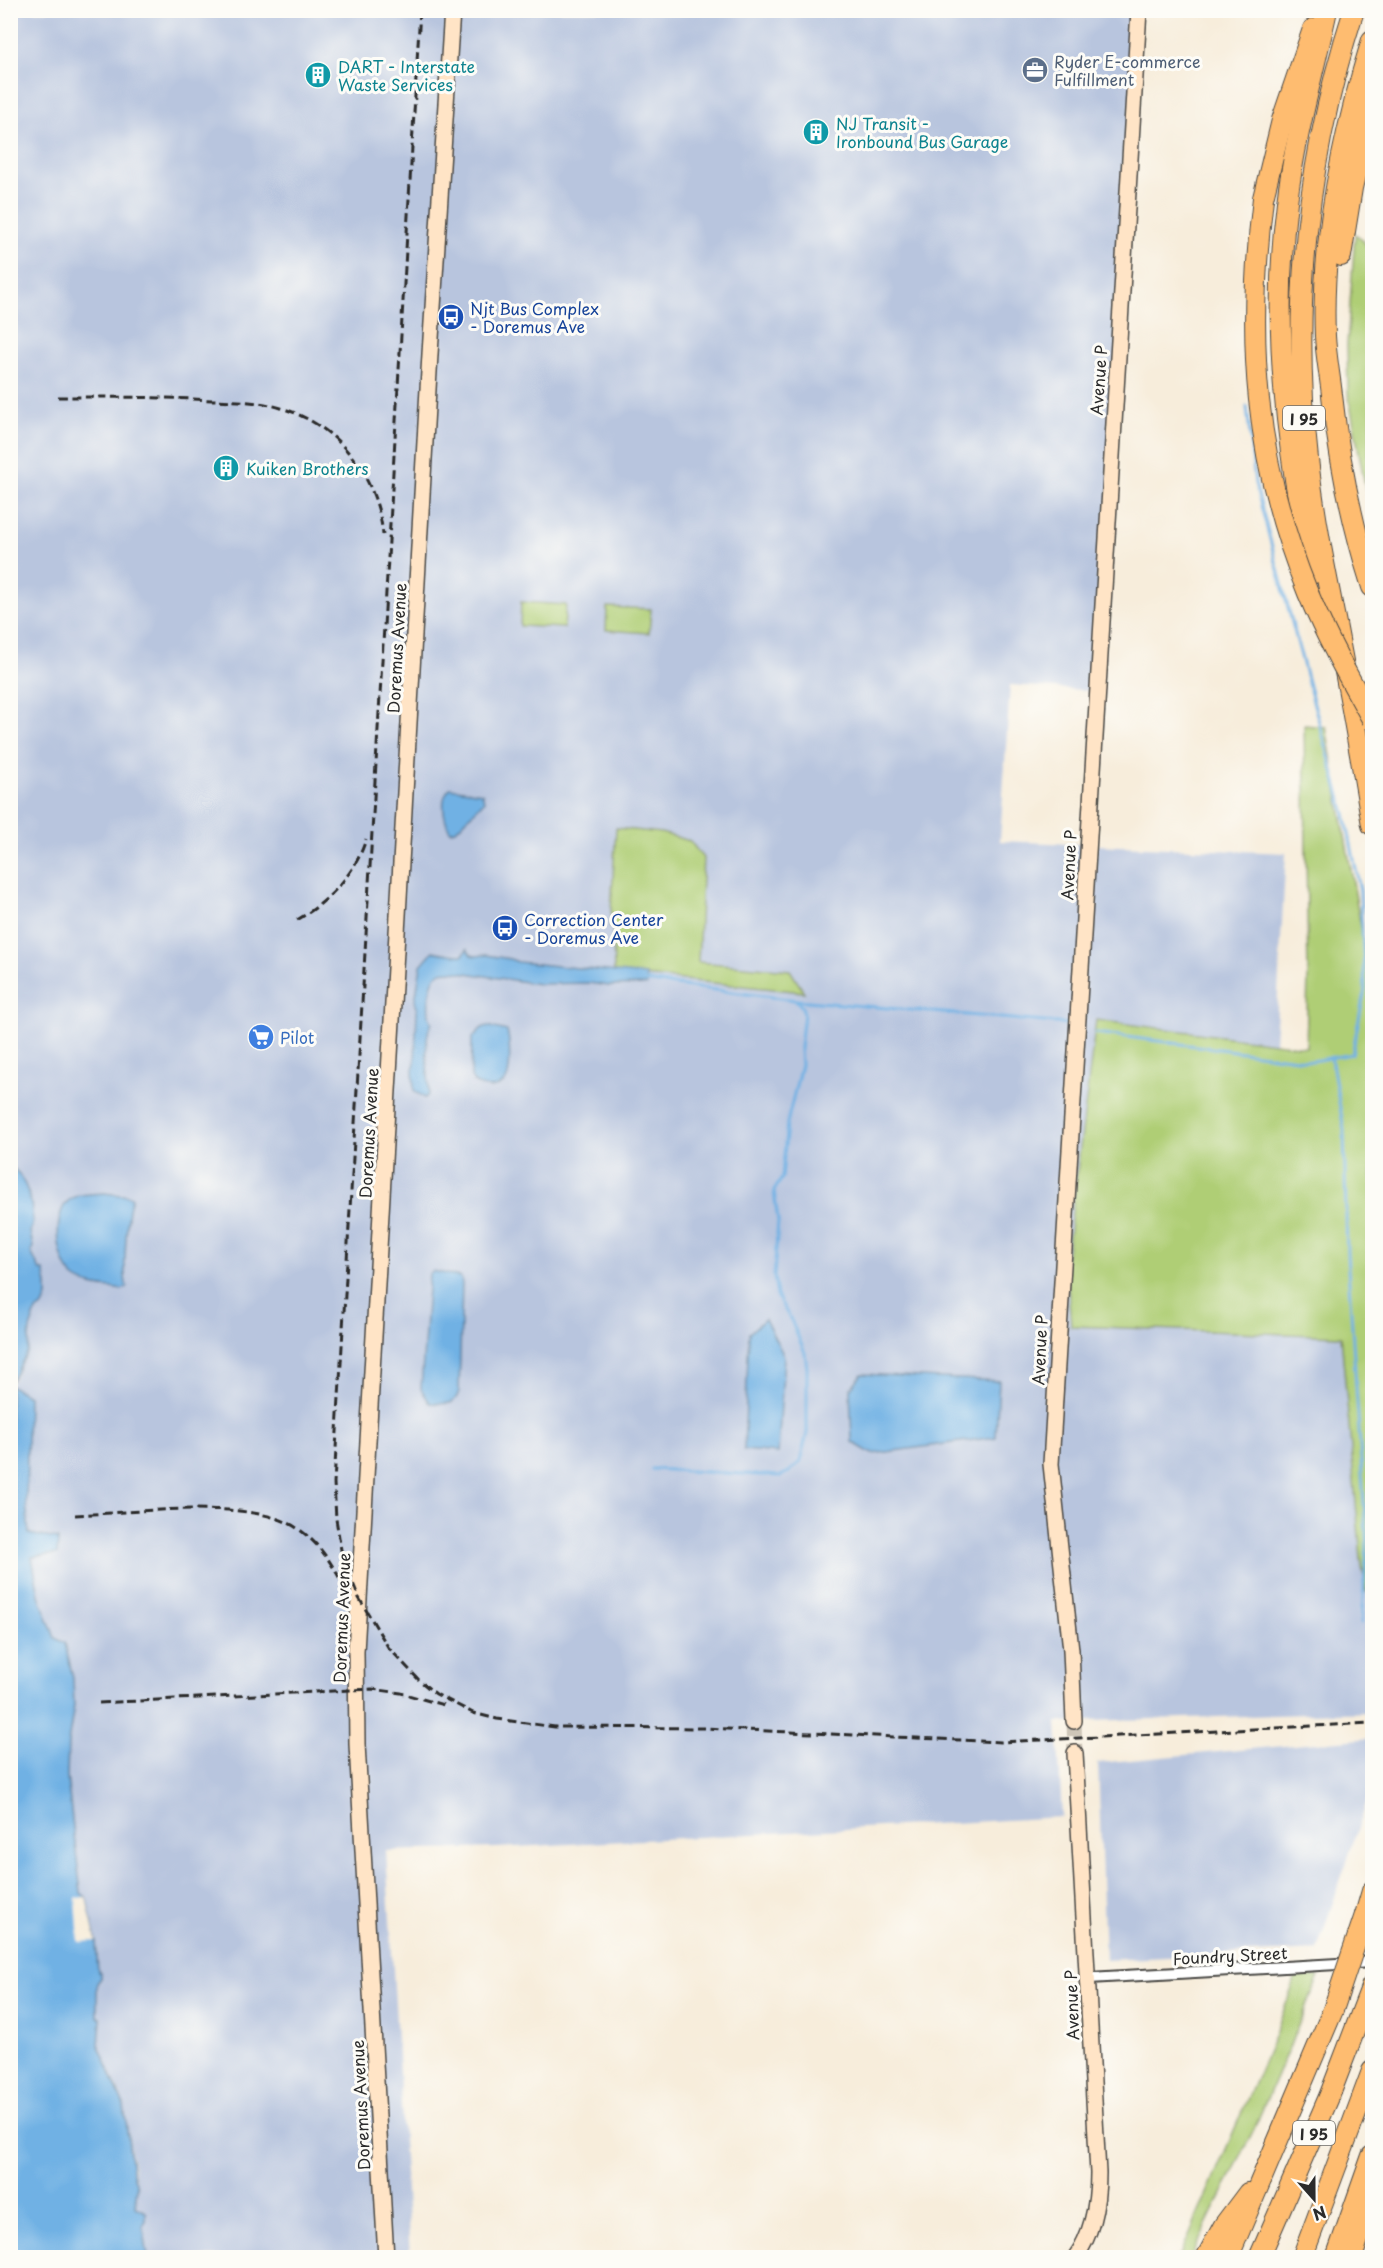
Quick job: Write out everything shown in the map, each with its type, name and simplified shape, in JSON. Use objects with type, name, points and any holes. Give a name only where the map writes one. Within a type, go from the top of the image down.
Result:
[{"type":"highway","points":[[1322,10],[1306,46],[1282,120],[1263,198],[1256,268],[1254,336],[1258,404],[1268,461],[1285,529],[1309,595],[1327,635],[1372,719]]},
{"type":"highway","points":[[1327,10],[1298,133],[1287,204],[1281,267],[1281,356],[1288,437],[1304,534],[1348,746],[1369,805]]},
{"type":"highway","name":"I 95","points":[[1354,10],[1329,100],[1313,180],[1304,249],[1301,343],[1305,438],[1314,508],[1372,825]]},
{"type":"highway","name":"I 95","points":[[1372,40],[1345,140],[1331,230],[1325,337],[1337,444],[1346,492],[1372,587]]},
{"type":"highway","name":"I 95","points":[[1332,396],[1344,231],[1372,104]]},
{"type":"highway","name":"I 95","points":[[1228,2258],[1333,2010],[1372,1891]]},
{"type":"highway","name":"I 95","points":[[1259,2258],[1320,2119],[1372,1985]]},
{"type":"highway","name":"I 95","points":[[1302,2258],[1372,2071]]},
{"type":"highway","points":[[1336,2258],[1372,2156]]},
{"type":"highway","points":[[1206,2258],[1224,2224],[1268,2167]]},
{"type":"highway","points":[[1352,2258],[1372,2196]]},
{"type":"main road","name":"Doremus Avenue","points":[[387,2258],[357,1744],[356,1653],[430,354],[452,10]]},
{"type":"main road","name":"Avenue P","points":[[1074,1721],[1071,1650],[1051,1464],[1139,10]]},
{"type":"main road","name":"Avenue P","points":[[1075,1753],[1089,1978],[1098,2186],[1091,2227],[1077,2255]]},
{"type":"street","name":"Foundry Street","points":[[1089,1978],[1372,1962]]},
{"type":"shaded area","points":[[11,11],[1139,11],[1098,691],[1010,685],[1000,841],[1286,853],[1275,1044],[1096,1020],[1066,1260],[1071,1326],[1341,1335],[1361,1559],[1366,1591],[1372,1597],[1372,1712],[1057,1722],[1062,1817],[497,1848],[386,1851],[410,2257],[148,2257],[143,2225],[146,2220],[135,2208],[137,2187],[121,2096],[99,2046],[101,2018],[97,2015],[96,1941],[81,1893],[67,1777],[68,1744],[74,1706],[73,1678],[65,1643],[55,1639],[39,1595],[32,1557],[58,1539],[29,1534],[26,1502],[28,1396],[11,1385],[28,1351],[30,1329],[36,1311],[47,1297],[47,1284],[31,1252],[33,1247],[29,1231],[32,1226],[30,1202],[17,1170],[11,1167]]},
{"type":"shaded area","points":[[1372,1738],[1372,1786],[1317,1950],[1105,1960],[1098,1763]]},
{"type":"green space","points":[[1355,234],[1361,238],[1372,253],[1372,417],[1366,491],[1348,393],[1347,345]]},
{"type":"green space","points":[[521,602],[566,605],[564,628],[520,626]]},
{"type":"green space","points":[[607,607],[651,609],[649,633],[606,630]]},
{"type":"green space","points":[[1304,725],[1326,727],[1369,973],[1372,1009],[1372,1597],[1366,1591],[1361,1559],[1341,1336],[1071,1326],[1066,1260],[1096,1020],[1306,1047],[1308,976]]},
{"type":"green space","points":[[616,828],[661,833],[690,841],[703,858],[698,962],[790,970],[804,992],[614,973],[613,928],[610,927]]},
{"type":"green space","points":[[1296,1977],[1319,1977],[1254,2129],[1191,2257],[1175,2257],[1181,2254],[1274,2037]]},
{"type":"water","points":[[450,788],[482,793],[484,801],[456,830],[450,831],[444,815],[444,803]]},
{"type":"water","points":[[467,949],[471,955],[476,956],[486,955],[518,962],[646,975],[647,985],[539,984],[452,971],[440,972],[432,983],[429,998],[432,1023],[427,1037],[429,1094],[425,1098],[414,1091],[413,1069],[417,1008],[415,1001],[421,965],[433,951],[463,955]]},
{"type":"water","points":[[487,1026],[507,1031],[510,1061],[504,1083],[489,1088],[478,1085],[471,1077],[472,1038]]},
{"type":"water","points":[[11,1167],[26,1186],[29,1196],[33,1216],[30,1231],[33,1247],[31,1252],[40,1270],[44,1271],[47,1297],[43,1306],[36,1311],[30,1329],[28,1351],[11,1382]]},
{"type":"water","points":[[104,1193],[132,1198],[126,1242],[127,1287],[122,1290],[92,1285],[76,1279],[70,1273],[61,1253],[58,1230],[63,1208],[68,1201],[81,1195]]},
{"type":"water","points":[[433,1271],[461,1277],[462,1284],[459,1391],[455,1400],[449,1403],[430,1403],[421,1389],[429,1274]]},
{"type":"water","points":[[765,1319],[784,1356],[778,1453],[744,1450],[749,1333]]},
{"type":"water","points":[[862,1374],[999,1381],[996,1437],[872,1454],[852,1442],[850,1389]]},
{"type":"water","points":[[10,1385],[28,1396],[26,1502],[29,1534],[58,1539],[57,1554],[32,1557],[39,1595],[55,1638],[65,1643],[73,1678],[74,1706],[68,1743],[67,1777],[81,1893],[86,1897],[96,1941],[98,1972],[101,1973],[101,1978],[97,1983],[97,2015],[101,2018],[99,2046],[124,2106],[132,2169],[137,2187],[135,2207],[146,2212],[143,2226],[148,2257],[11,2257]]},
{"type":"pier","points":[[86,1897],[96,1941],[79,1942],[76,1898]]},
{"type":"waterway","points":[[1096,1033],[1312,1061],[1352,1054],[1365,989],[1360,890],[1345,814],[1255,483],[1247,407]]},
{"type":"waterway","points":[[643,981],[796,1000],[804,1014],[800,1047],[801,1065],[787,1123],[782,1178],[774,1191],[778,1221],[774,1276],[777,1296],[791,1320],[805,1353],[807,1368],[807,1433],[800,1462],[789,1472],[780,1476],[652,1469]]},
{"type":"waterway","points":[[796,1000],[1068,1024]]},
{"type":"waterway","points":[[1331,1057],[1344,1130],[1347,1254],[1367,1547],[1361,1623]]},
{"type":"tunnel","points":[[1074,1721],[1075,1753]]},
{"type":"railway","points":[[420,10],[334,1483],[336,1519],[342,1556],[359,1598],[388,1647],[420,1681],[436,1694],[473,1713],[497,1719],[555,1727],[705,1728],[1001,1742],[1372,1723]]},
{"type":"railway","points":[[58,397],[247,402],[281,408],[302,416],[337,440],[363,473],[373,493],[383,535]]},
{"type":"railway","points":[[297,920],[319,905],[339,886],[355,863],[366,839]]},
{"type":"railway","points":[[75,1515],[190,1509],[251,1513],[277,1518],[297,1528],[313,1541],[332,1565],[347,1592]]},
{"type":"railway","points":[[99,1703],[372,1689],[401,1693],[447,1706]]},
{"type":"place","name":"Ryder E-commerce Fulfillment","points":[[1035,70]]},
{"type":"place","name":"DART - Interstate Waste Services","points":[[318,75]]},
{"type":"place","name":"NJ Transit - Ironbound Bus Garage","points":[[816,132]]},
{"type":"place","name":"Njt Bus Complex - Doremus Ave","points":[[451,317]]},
{"type":"place","name":"Kuiken Brothers","points":[[226,468]]},
{"type":"place","name":"Correction Center - Doremus Ave","points":[[505,928]]},
{"type":"place","name":"Pilot","points":[[261,1037]]}]
